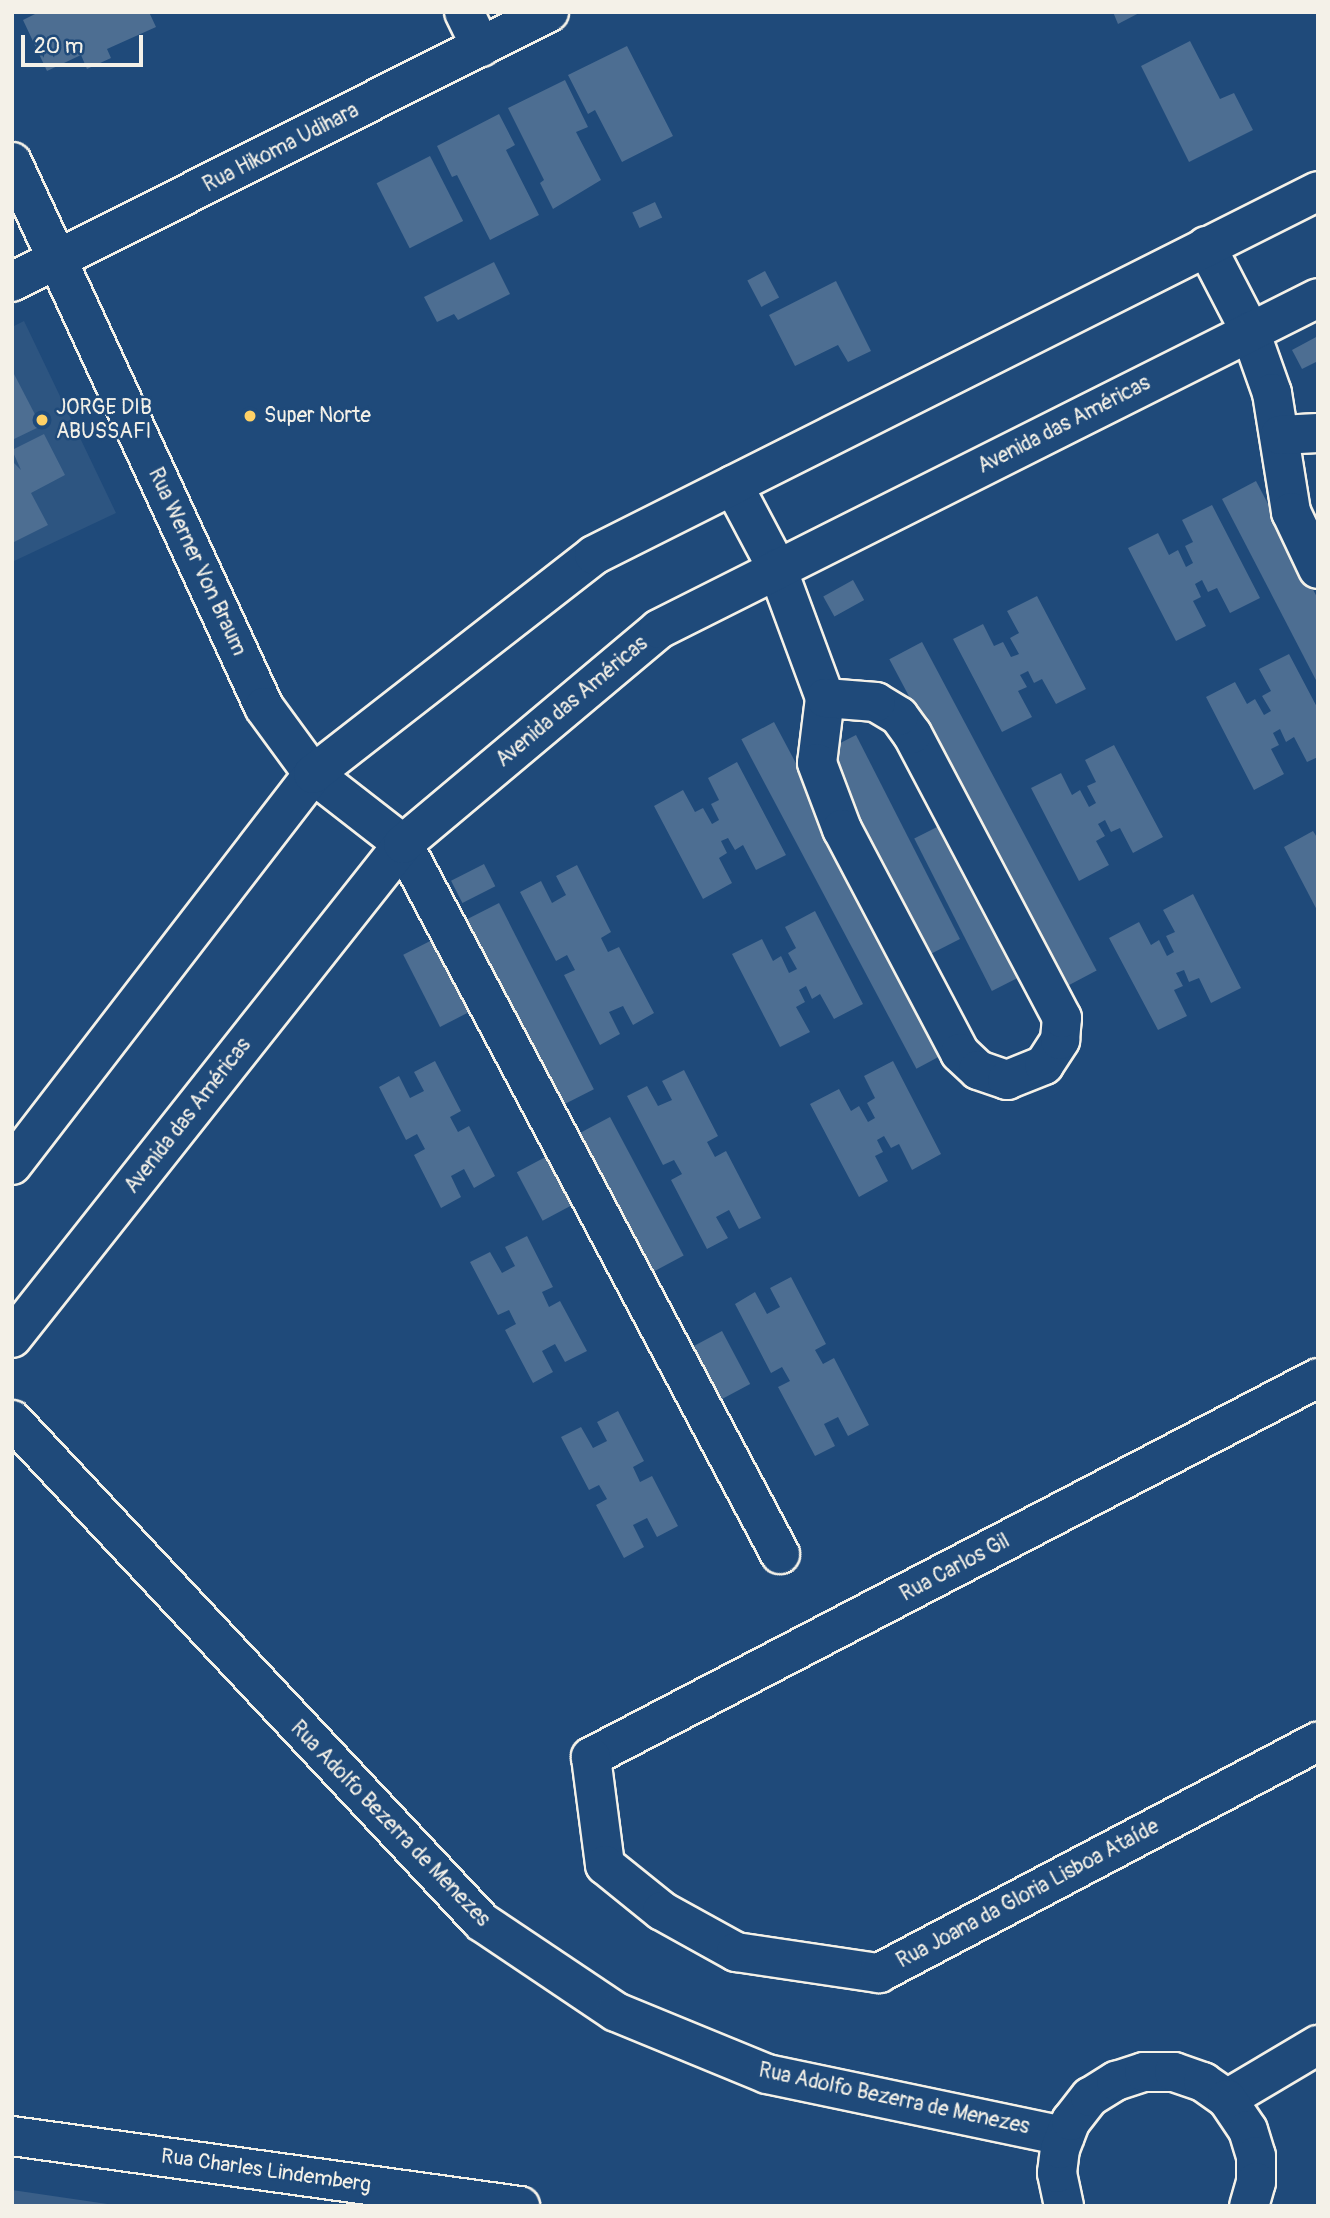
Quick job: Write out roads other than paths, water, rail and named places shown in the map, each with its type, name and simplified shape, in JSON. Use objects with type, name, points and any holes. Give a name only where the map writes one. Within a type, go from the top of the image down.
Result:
[{"type":"street","points":[[464,12],[481,47]]},
{"type":"street","name":"Rua Hikoma Udihara","points":[[12,282],[549,12]]},
{"type":"street","name":"Rua Werner Von Braum","points":[[12,162],[264,707],[313,774],[403,844]]},
{"type":"street","points":[[12,1165],[313,774],[594,555],[1318,191]]},
{"type":"street","points":[[1206,246],[1250,331],[1272,393],[1291,512],[1318,569]]},
{"type":"street","name":"Avenida das Américas","points":[[12,1338],[403,844],[659,629],[1318,298]]},
{"type":"street","points":[[1280,435],[1318,433]]},
{"type":"street","points":[[733,485],[777,568],[825,698],[817,762],[842,829],[960,1053],[978,1070],[1007,1080],[1044,1065],[1060,1040],[1062,1018],[912,733],[899,716],[876,702],[825,698]]},
{"type":"street","points":[[403,844],[780,1554]]},
{"type":"street","name":"Rua Carlos Gil","points":[[592,1757],[1318,1378]]},
{"type":"street","name":"Rua Adolfo Bezerra de Menezes","points":[[12,1420],[482,1922],[615,2012],[767,2074],[1065,2136]]},
{"type":"street","name":"Rua Joana da Gloria Lisboa Ataíde","points":[[592,1757],[605,1865],[662,1911],[736,1952],[879,1973],[1318,1742]]},
{"type":"street","points":[[1227,2099],[1318,2045]]},
{"type":"street","points":[[1051,2198],[1065,2136],[1090,2098],[1116,2081],[1144,2072],[1174,2072],[1203,2082],[1227,2099],[1248,2130],[1256,2156],[1256,2182],[1249,2206]]},
{"type":"street","name":"Rua Charles Lindemberg","points":[[12,2136],[520,2206]]},
{"type":"place","name":"Super Norte","points":[[250,416]]},
{"type":"place","name":"JORGE DIB ABUSSAFI","points":[[42,420]]}]
